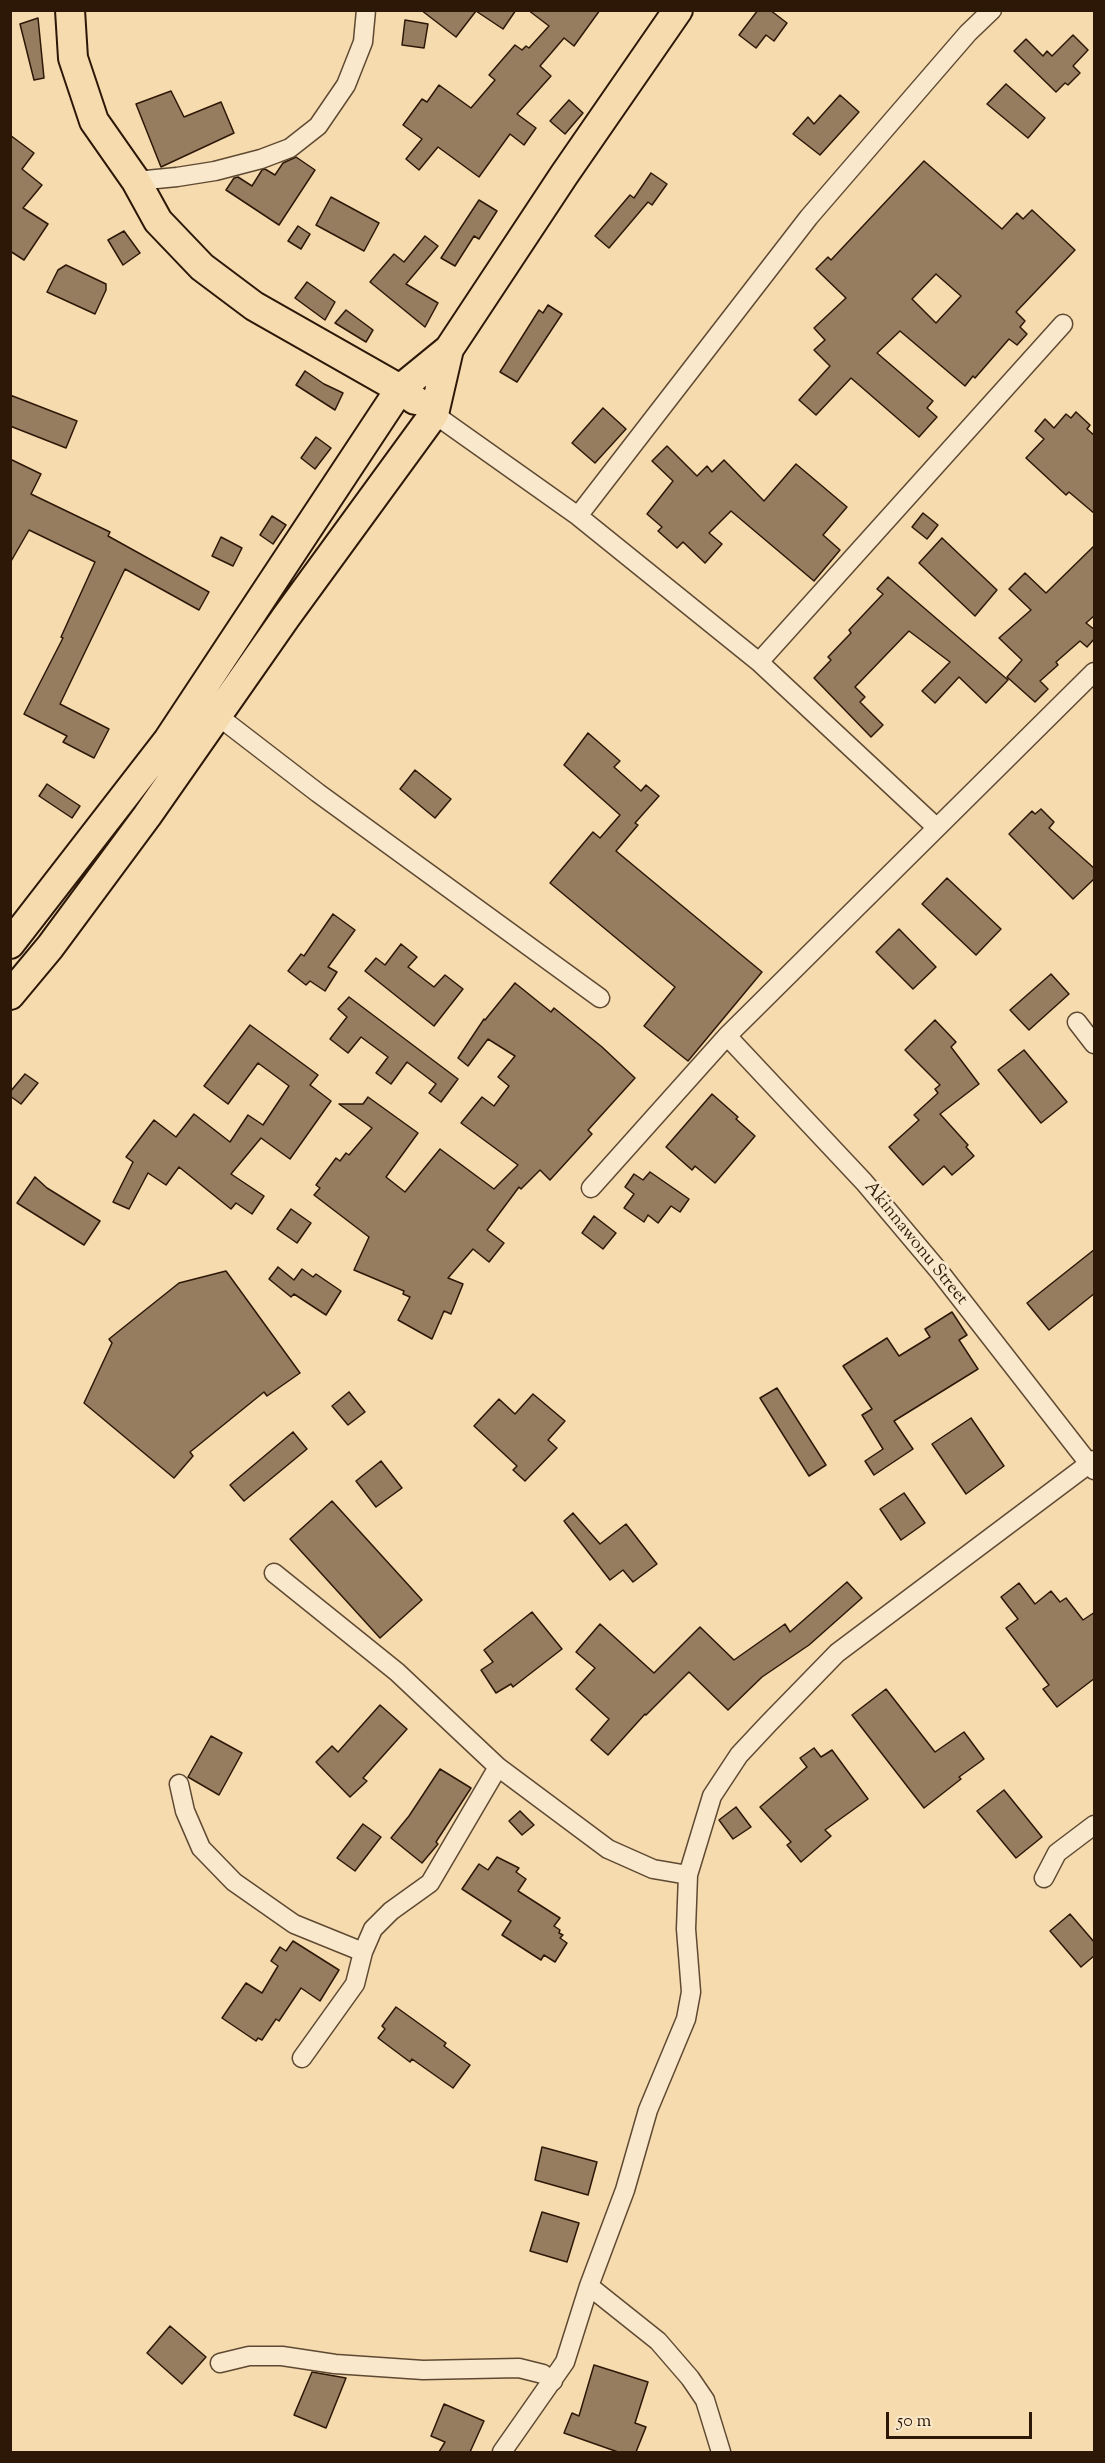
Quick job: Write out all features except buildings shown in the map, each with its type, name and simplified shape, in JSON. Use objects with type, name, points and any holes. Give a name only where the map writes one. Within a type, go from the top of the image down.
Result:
[{"type":"main road","points":[[70,10],[73,58],[94,121],[136,181],[158,221],[202,267],[254,306],[400,389],[434,414]]},
{"type":"main road","points":[[10,944],[168,740],[400,389],[449,349],[564,175],[678,10]]},
{"type":"main road","points":[[10,995],[57,938],[434,414],[449,349]]},
{"type":"street","points":[[136,181],[215,171],[261,159],[290,148],[318,126],[346,85],[363,42],[366,10]]},
{"type":"street","points":[[578,516],[809,217],[968,33],[992,10]]},
{"type":"street","points":[[759,662],[1063,324]]},
{"type":"street","points":[[434,414],[578,516],[759,662],[936,827]]},
{"type":"street","points":[[591,1188],[727,1036],[1095,672]]},
{"type":"street","points":[[218,716],[318,793],[600,998]]},
{"type":"street","points":[[1077,1022],[1095,1044]]},
{"type":"street","name":"Akinnawonu Street","points":[[727,1036],[864,1182],[939,1271],[1093,1464]]},
{"type":"street","points":[[502,2452],[565,2362],[589,2286],[625,2190],[648,2110],[686,2019],[691,1992],[686,1929],[688,1875],[712,1796],[739,1755],[837,1653],[1093,1464]]},
{"type":"street","points":[[274,1574],[397,1672],[498,1767],[608,1849],[653,1869],[688,1875]]},
{"type":"street","points":[[302,2058],[355,1984],[363,1953],[373,1929],[392,1911],[430,1883],[498,1767]]},
{"type":"street","points":[[179,1784],[185,1811],[201,1848],[234,1882],[294,1924],[363,1953]]},
{"type":"street","points":[[1044,1878],[1058,1854],[1095,1825]]},
{"type":"street","points":[[198,1854],[263,1904],[299,1926],[318,1937],[363,1953]]},
{"type":"street","points":[[589,2286],[658,2342],[690,2378],[705,2400],[720,2452]]},
{"type":"street","points":[[220,2363],[249,2356],[282,2356],[335,2364],[423,2370],[519,2368],[543,2373],[553,2380]]}]
